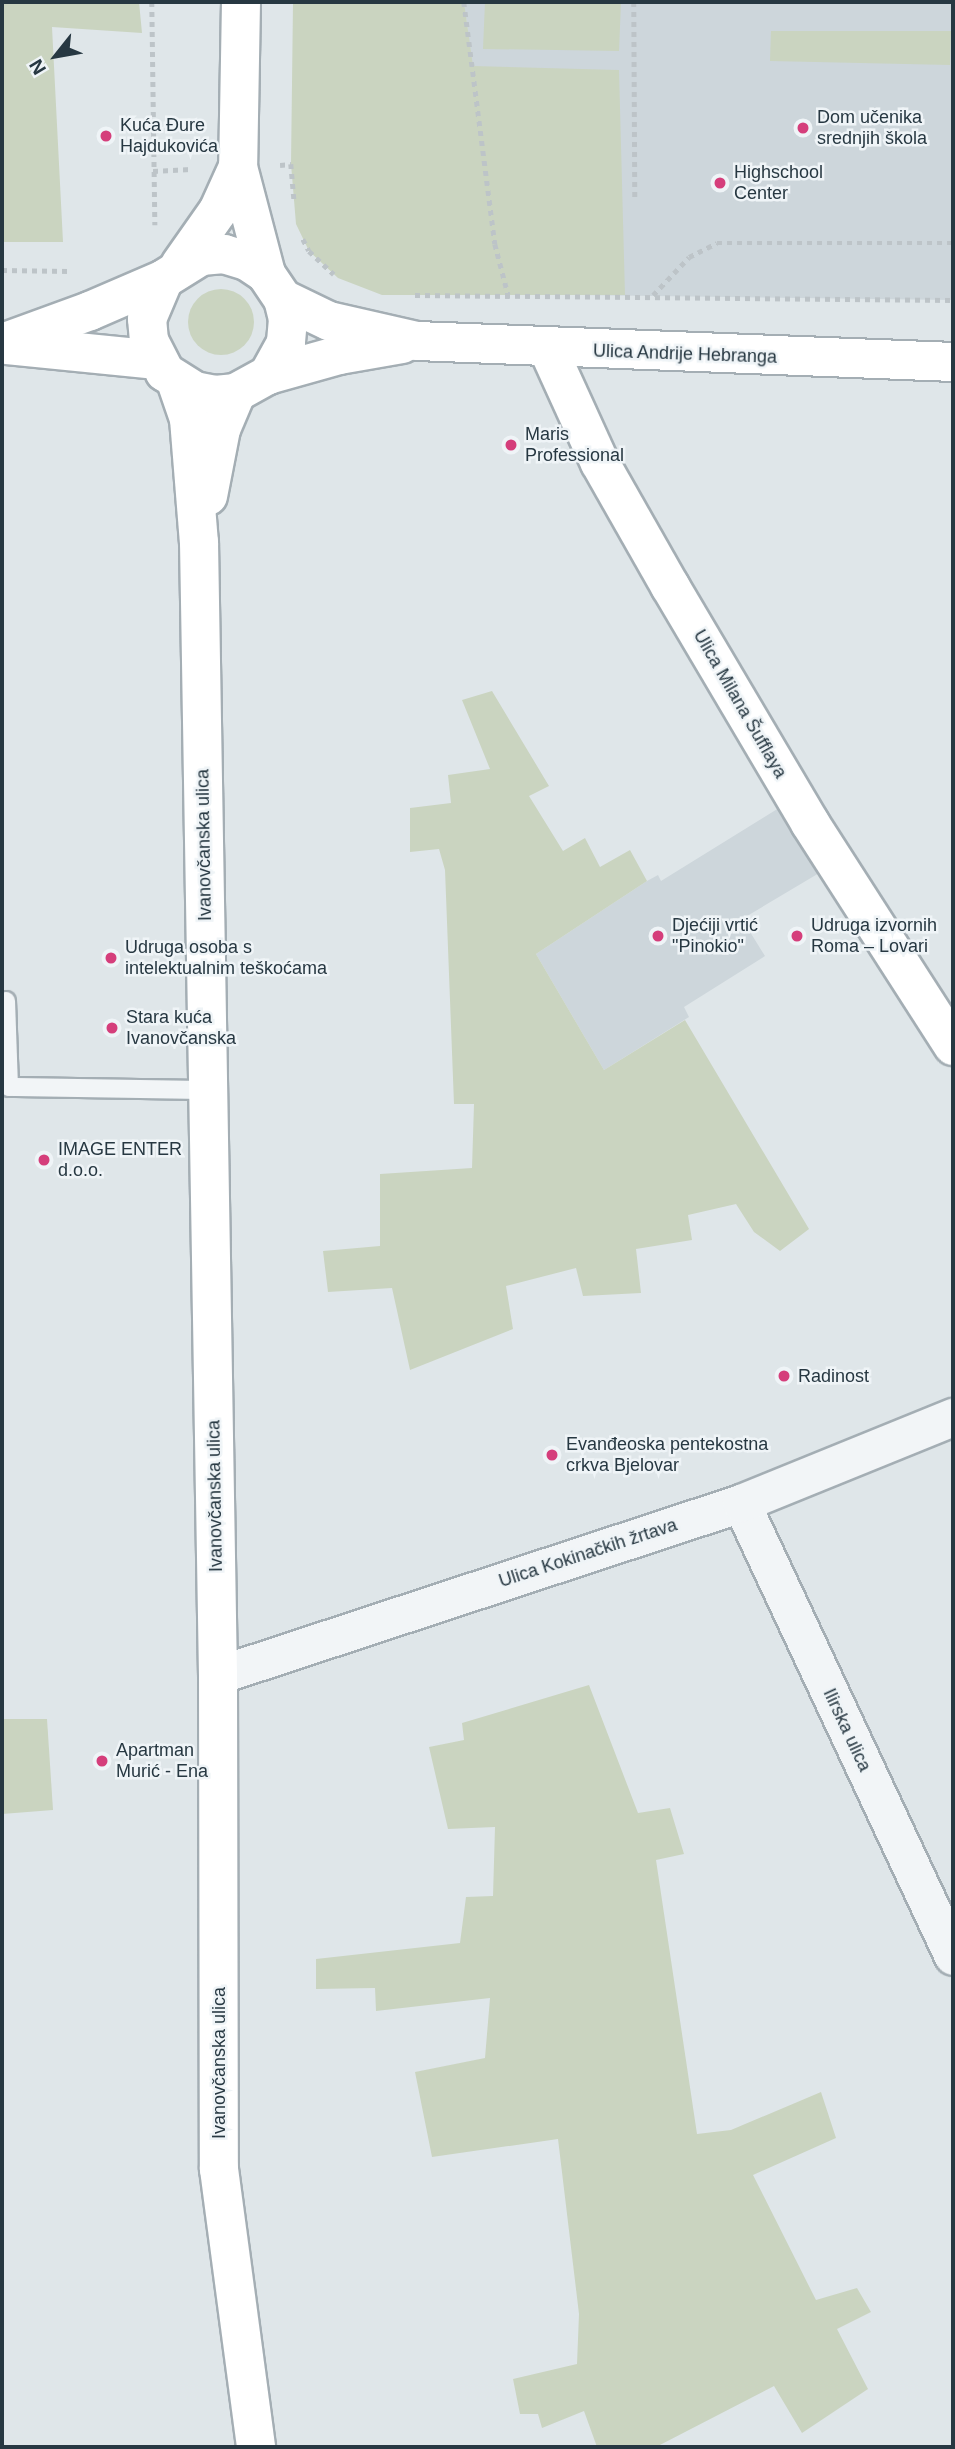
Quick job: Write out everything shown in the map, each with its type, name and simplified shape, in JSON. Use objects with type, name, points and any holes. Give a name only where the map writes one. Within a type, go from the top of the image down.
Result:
[{"type":"street","points":[[241,2],[238,167],[274,287],[288,319],[286,343],[252,384]]},
{"type":"street","points":[[167,371],[149,341],[147,319],[172,272],[218,211],[238,167]]},
{"type":"street","name":"Ulica Andrije Hebranga","points":[[2,344],[172,272],[201,256],[224,254],[247,261],[274,287],[330,321],[417,341],[548,349],[953,362]]},
{"type":"street","name":"Ulica Andrije Hebranga","points":[[2,344],[167,371],[195,391],[252,384],[339,355],[417,341]]},
{"type":"street","name":"Ulica Milana Šufflaya","points":[[548,349],[600,463],[670,586],[810,823],[953,1046]]},
{"type":"street","name":"Ivanovčanska ulica","points":[[167,371],[189,419],[199,542],[218,1675],[219,2169],[256,2447]]},
{"type":"street","name":"Ivanovčanska ulica","points":[[199,542],[221,429],[252,384]]},
{"type":"street","name":"Ulica Kokinačkih žrtava","points":[[218,1675],[741,1503],[953,1418]]},
{"type":"street","name":"Ilirska ulica","points":[[741,1503],[953,1956]]},
{"type":"lane","points":[[6,1001],[9,1087],[209,1090]]},
{"type":"path","points":[[152,2],[155,230]]},
{"type":"path","points":[[464,2],[495,244],[508,294]]},
{"type":"path","points":[[634,2],[635,199]]},
{"type":"path","points":[[153,171],[291,164],[295,212]]},
{"type":"path","points":[[300,233],[309,251],[338,278]]},
{"type":"path","points":[[653,295],[689,257],[717,243],[953,243]]},
{"type":"path","points":[[2,270],[80,272]]},
{"type":"path","points":[[407,295],[653,295],[953,300]]},
{"type":"shaded area","name":"Highschool Center","points":[[464,2],[953,2],[953,300],[508,294],[495,244]]},
{"type":"shaded area","name":"Djećiji vrtić \"Pinokio\"","points":[[795,798],[836,863],[742,919],[765,956],[684,1007],[689,1017],[604,1070],[536,954],[647,881],[658,875],[661,881]]},
{"type":"green space","points":[[2,2],[139,2],[142,33],[52,27],[63,242],[2,242]]},
{"type":"green space","points":[[293,2],[464,2],[473,66],[619,70],[625,295],[382,295],[338,278],[309,251],[296,224],[291,164]]},
{"type":"green space","points":[[485,2],[621,2],[619,51],[483,49]]},
{"type":"green space","points":[[771,31],[951,31],[950,65],[770,61]]},
{"type":"green space","points":[[215,289],[227,289],[245,298],[252,309],[252,335],[245,346],[234,353],[215,355],[202,350],[193,341],[188,328],[188,316],[193,303],[202,294]]},
{"type":"green space","points":[[492,691],[549,786],[529,796],[563,851],[585,838],[600,867],[630,850],[647,881],[536,954],[604,1070],[685,1020],[809,1229],[780,1251],[754,1232],[736,1204],[688,1215],[692,1240],[636,1249],[641,1293],[583,1296],[576,1268],[506,1286],[513,1329],[410,1370],[392,1288],[328,1292],[323,1251],[380,1246],[380,1174],[472,1168],[474,1104],[454,1104],[445,870],[439,849],[410,852],[410,808],[451,803],[448,775],[490,769],[462,700]]},
{"type":"green space","points":[[589,1685],[638,1813],[670,1808],[684,1854],[656,1860],[697,2134],[731,2130],[821,2092],[836,2138],[753,2175],[816,2300],[857,2288],[871,2312],[837,2329],[868,2389],[802,2433],[774,2386],[656,2447],[597,2447],[584,2411],[542,2428],[538,2414],[520,2414],[513,2379],[577,2364],[579,2314],[558,2139],[432,2157],[415,2072],[485,2058],[490,1998],[376,2011],[375,1988],[316,1989],[316,1959],[460,1943],[466,1897],[493,1896],[495,1827],[448,1829],[429,1747],[464,1740],[462,1723]]},
{"type":"green space","points":[[2,1719],[47,1719],[53,1810],[2,1814]]},
{"type":"place","name":"Dom učenika srednjih škola","points":[[803,128]]},
{"type":"place","name":"Kuća Đure Hajdukovića","points":[[106,136]]},
{"type":"place","name":"Highschool Center","points":[[720,183]]},
{"type":"place","name":"Maris Professional","points":[[511,445]]},
{"type":"place","name":"Djećiji vrtić \"Pinokio\"","points":[[658,936]]},
{"type":"place","name":"Udruga izvornih Roma – Lovari","points":[[797,936]]},
{"type":"place","name":"Udruga osoba s intelektualnim teškoćama","points":[[111,958]]},
{"type":"place","name":"Stara kuća Ivanovčanska","points":[[112,1028]]},
{"type":"place","name":"IMAGE ENTER d.o.o.","points":[[44,1160]]},
{"type":"place","name":"Radinost","points":[[784,1376]]},
{"type":"place","name":"Evanđeoska pentekostna crkva Bjelovar","points":[[552,1455]]},
{"type":"place","name":"Apartman Murić - Ena","points":[[102,1761]]}]
